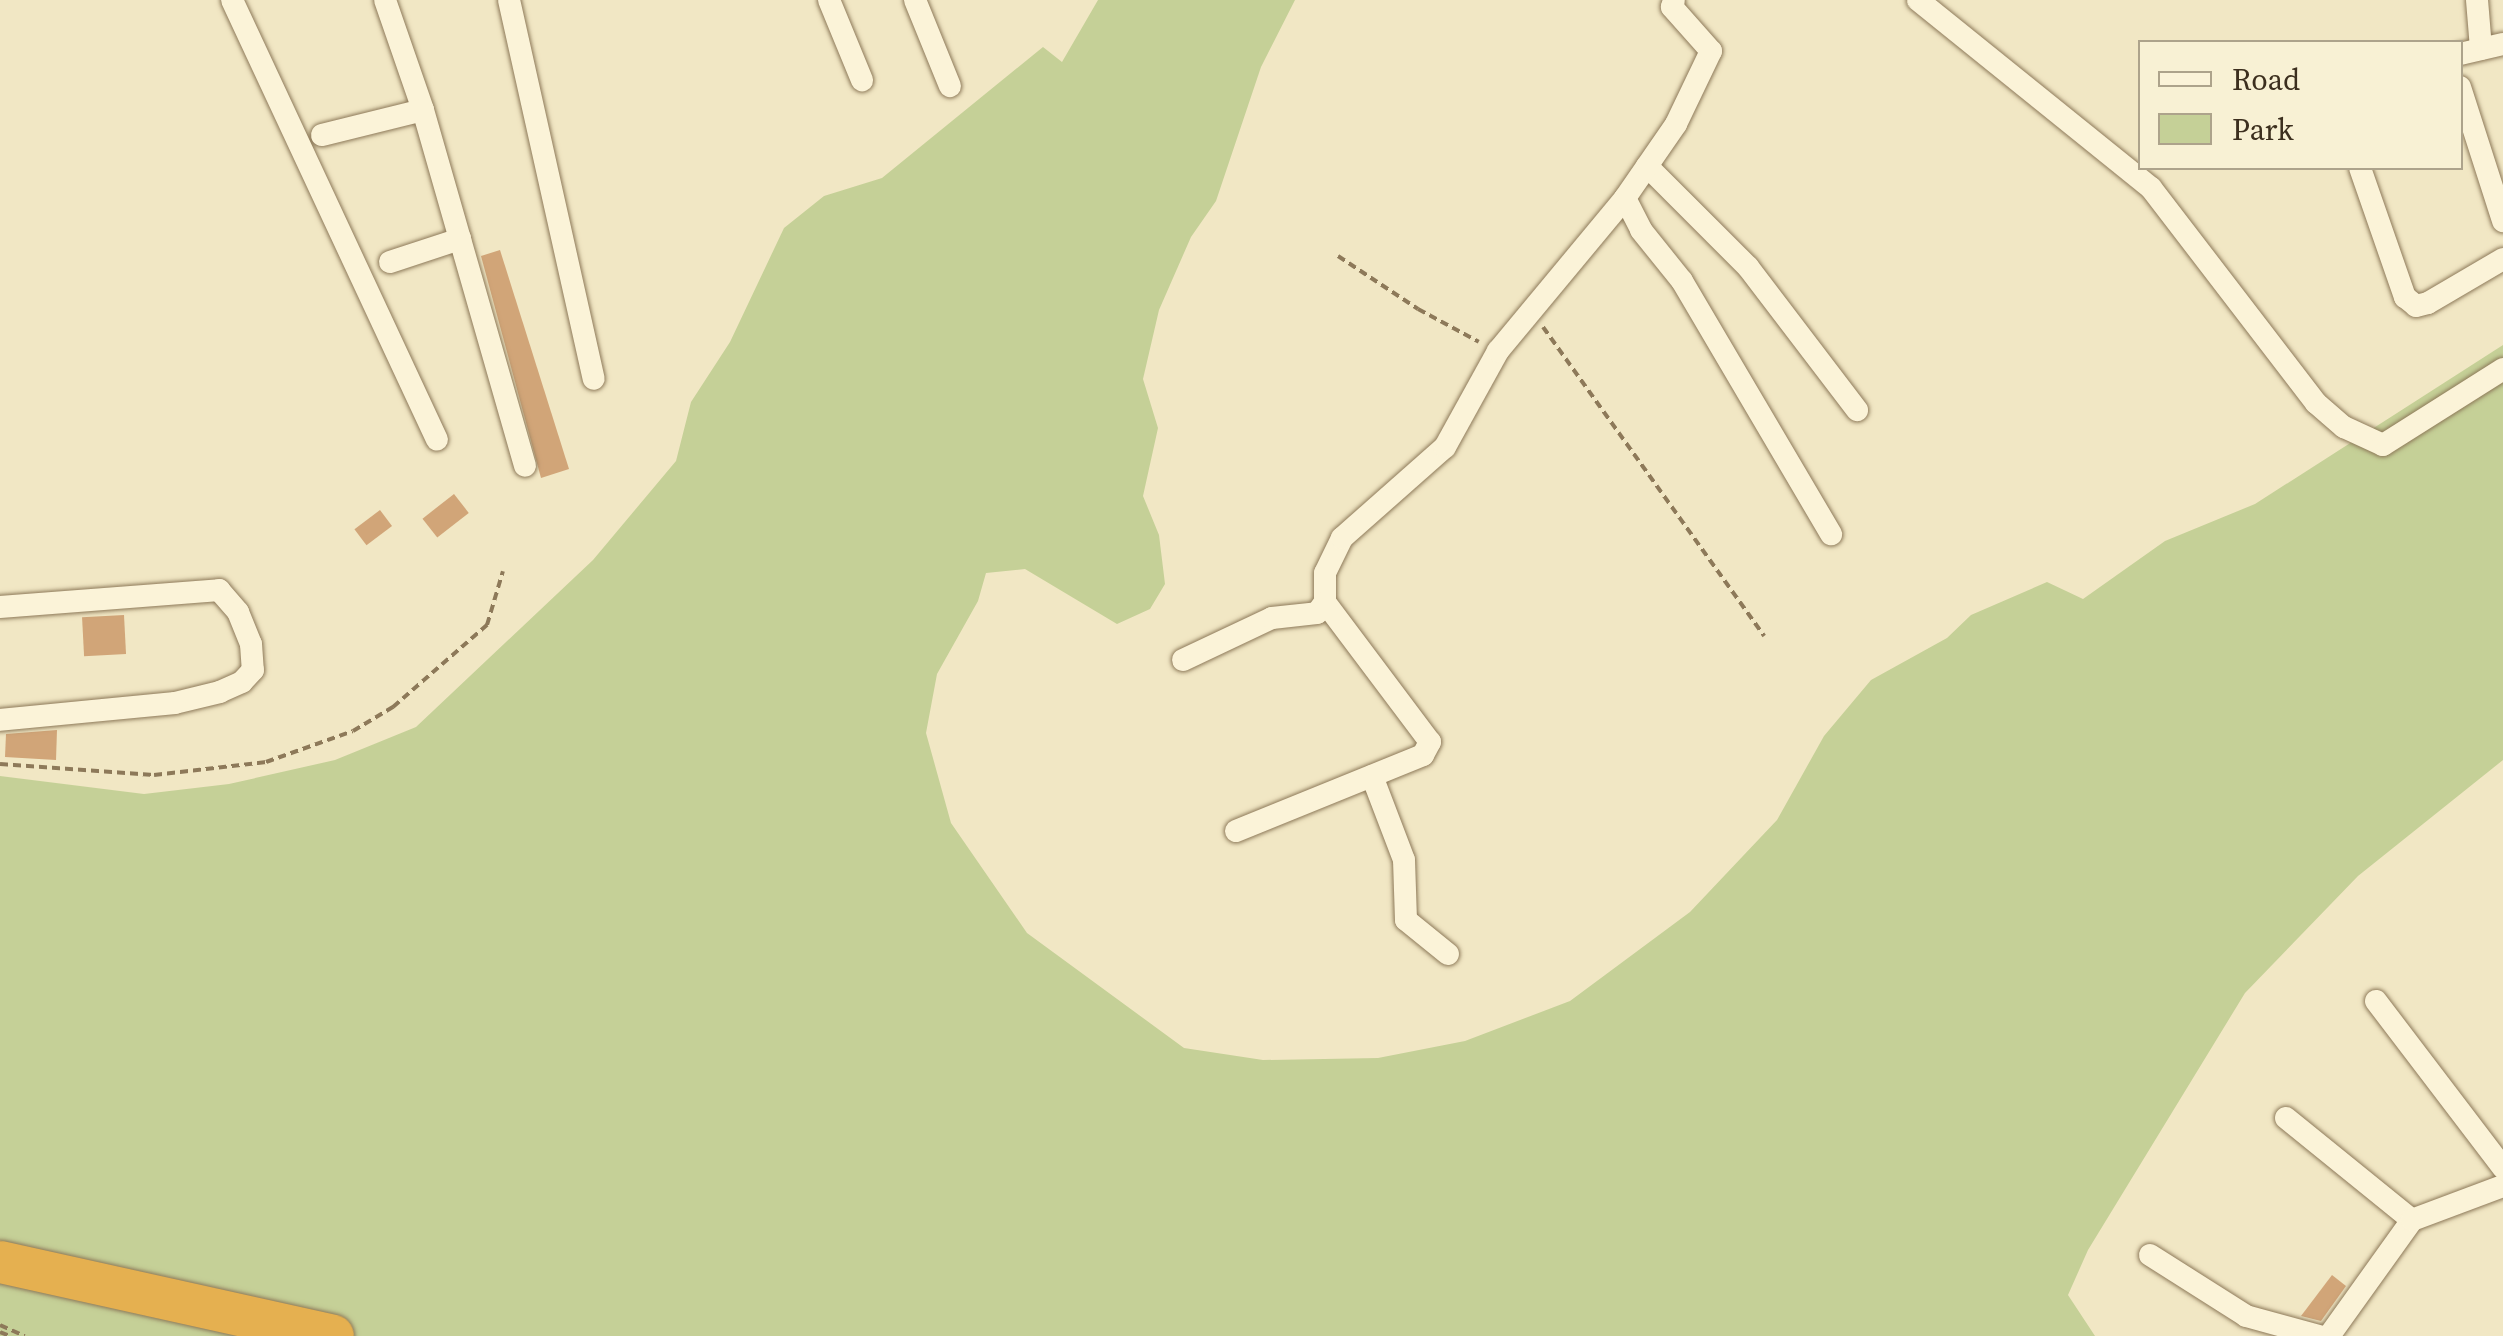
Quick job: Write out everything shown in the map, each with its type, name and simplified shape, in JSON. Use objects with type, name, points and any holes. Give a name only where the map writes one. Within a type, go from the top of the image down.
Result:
[{"type":"highway","points":[[0,1262],[333,1336]]},
{"type":"highway","points":[[0,1288],[210,1336]]},
{"type":"street","points":[[232,0],[437,440]]},
{"type":"street","points":[[385,0],[423,110],[525,466]]},
{"type":"street","points":[[509,0],[594,378]]},
{"type":"street","points":[[829,0],[862,80]]},
{"type":"street","points":[[915,0],[950,86]]},
{"type":"street","points":[[1918,0],[2151,188],[2316,402],[2344,427],[2383,445],[2503,369]]},
{"type":"street","points":[[2477,0],[2481,49]]},
{"type":"street","points":[[1236,831],[1423,755],[1430,742],[1326,602],[1325,573],[1342,538],[1445,446],[1498,351],[1625,198],[1676,124],[1711,50],[1666,2]]},
{"type":"street","points":[[2463,96],[2503,221]]},
{"type":"street","points":[[322,135],[423,110]]},
{"type":"street","points":[[1647,166],[1748,266],[1857,410]]},
{"type":"street","points":[[2361,170],[2405,297],[2416,306],[2428,303],[2503,258]]},
{"type":"street","points":[[1625,198],[1641,230],[1682,282],[1831,534]]},
{"type":"street","points":[[390,262],[460,240]]},
{"type":"street","points":[[0,607],[220,590],[244,628],[253,670],[242,682],[220,692],[175,703],[0,720]]},
{"type":"street","points":[[1183,660],[1272,618],[1317,613],[1326,602]]},
{"type":"street","points":[[1372,776],[1404,860],[1406,920],[1448,954]]},
{"type":"street","points":[[2376,1001],[2503,1168]]},
{"type":"street","points":[[2286,1118],[2412,1220]]},
{"type":"street","points":[[2329,1336],[2412,1220],[2503,1186]]},
{"type":"street","points":[[2150,1256],[2246,1316],[2318,1336]]},
{"type":"path","points":[[1338,256],[1418,310],[1498,351]]},
{"type":"path","points":[[1530,309],[1764,636]]},
{"type":"path","points":[[0,764],[154,775],[266,762],[352,730],[393,708],[486,625],[504,571]]},
{"type":"path","points":[[0,1329],[10,1336]]},
{"type":"path","points":[[0,1329],[25,1336]]},
{"type":"green space","points":[[1098,0],[1295,0],[1261,67],[1216,201],[1191,237],[1159,310],[1143,379],[1158,428],[1143,496],[1159,535],[1165,584],[1150,609],[1117,624],[1025,569],[986,573],[978,601],[937,674],[926,733],[951,823],[1027,933],[1184,1048],[1263,1060],[1378,1058],[1465,1041],[1570,1001],[1690,912],[1777,820],[1824,736],[1871,680],[1947,638],[1971,615],[2047,582],[2083,599],[2165,541],[2255,504],[2503,345],[2503,760],[2358,876],[2245,993],[2088,1250],[2068,1295],[2095,1336],[0,1336],[0,776],[144,794],[229,784],[335,760],[416,727],[593,560],[676,461],[691,402],[730,342],[784,228],[824,196],[882,178],[1043,47],[1062,62]]},
{"type":"building","points":[[500,250],[569,469],[541,478],[481,256]]},
{"type":"building","points":[[454,494],[469,513],[437,538],[422,519]]},
{"type":"building","points":[[380,510],[392,526],[366,545],[354,529]]},
{"type":"building","points":[[124,615],[126,654],[84,656],[82,617]]},
{"type":"building","points":[[57,730],[56,760],[5,757],[6,734]]},
{"type":"building","points":[[2332,1275],[2346,1286],[2321,1321],[2301,1316]]}]
